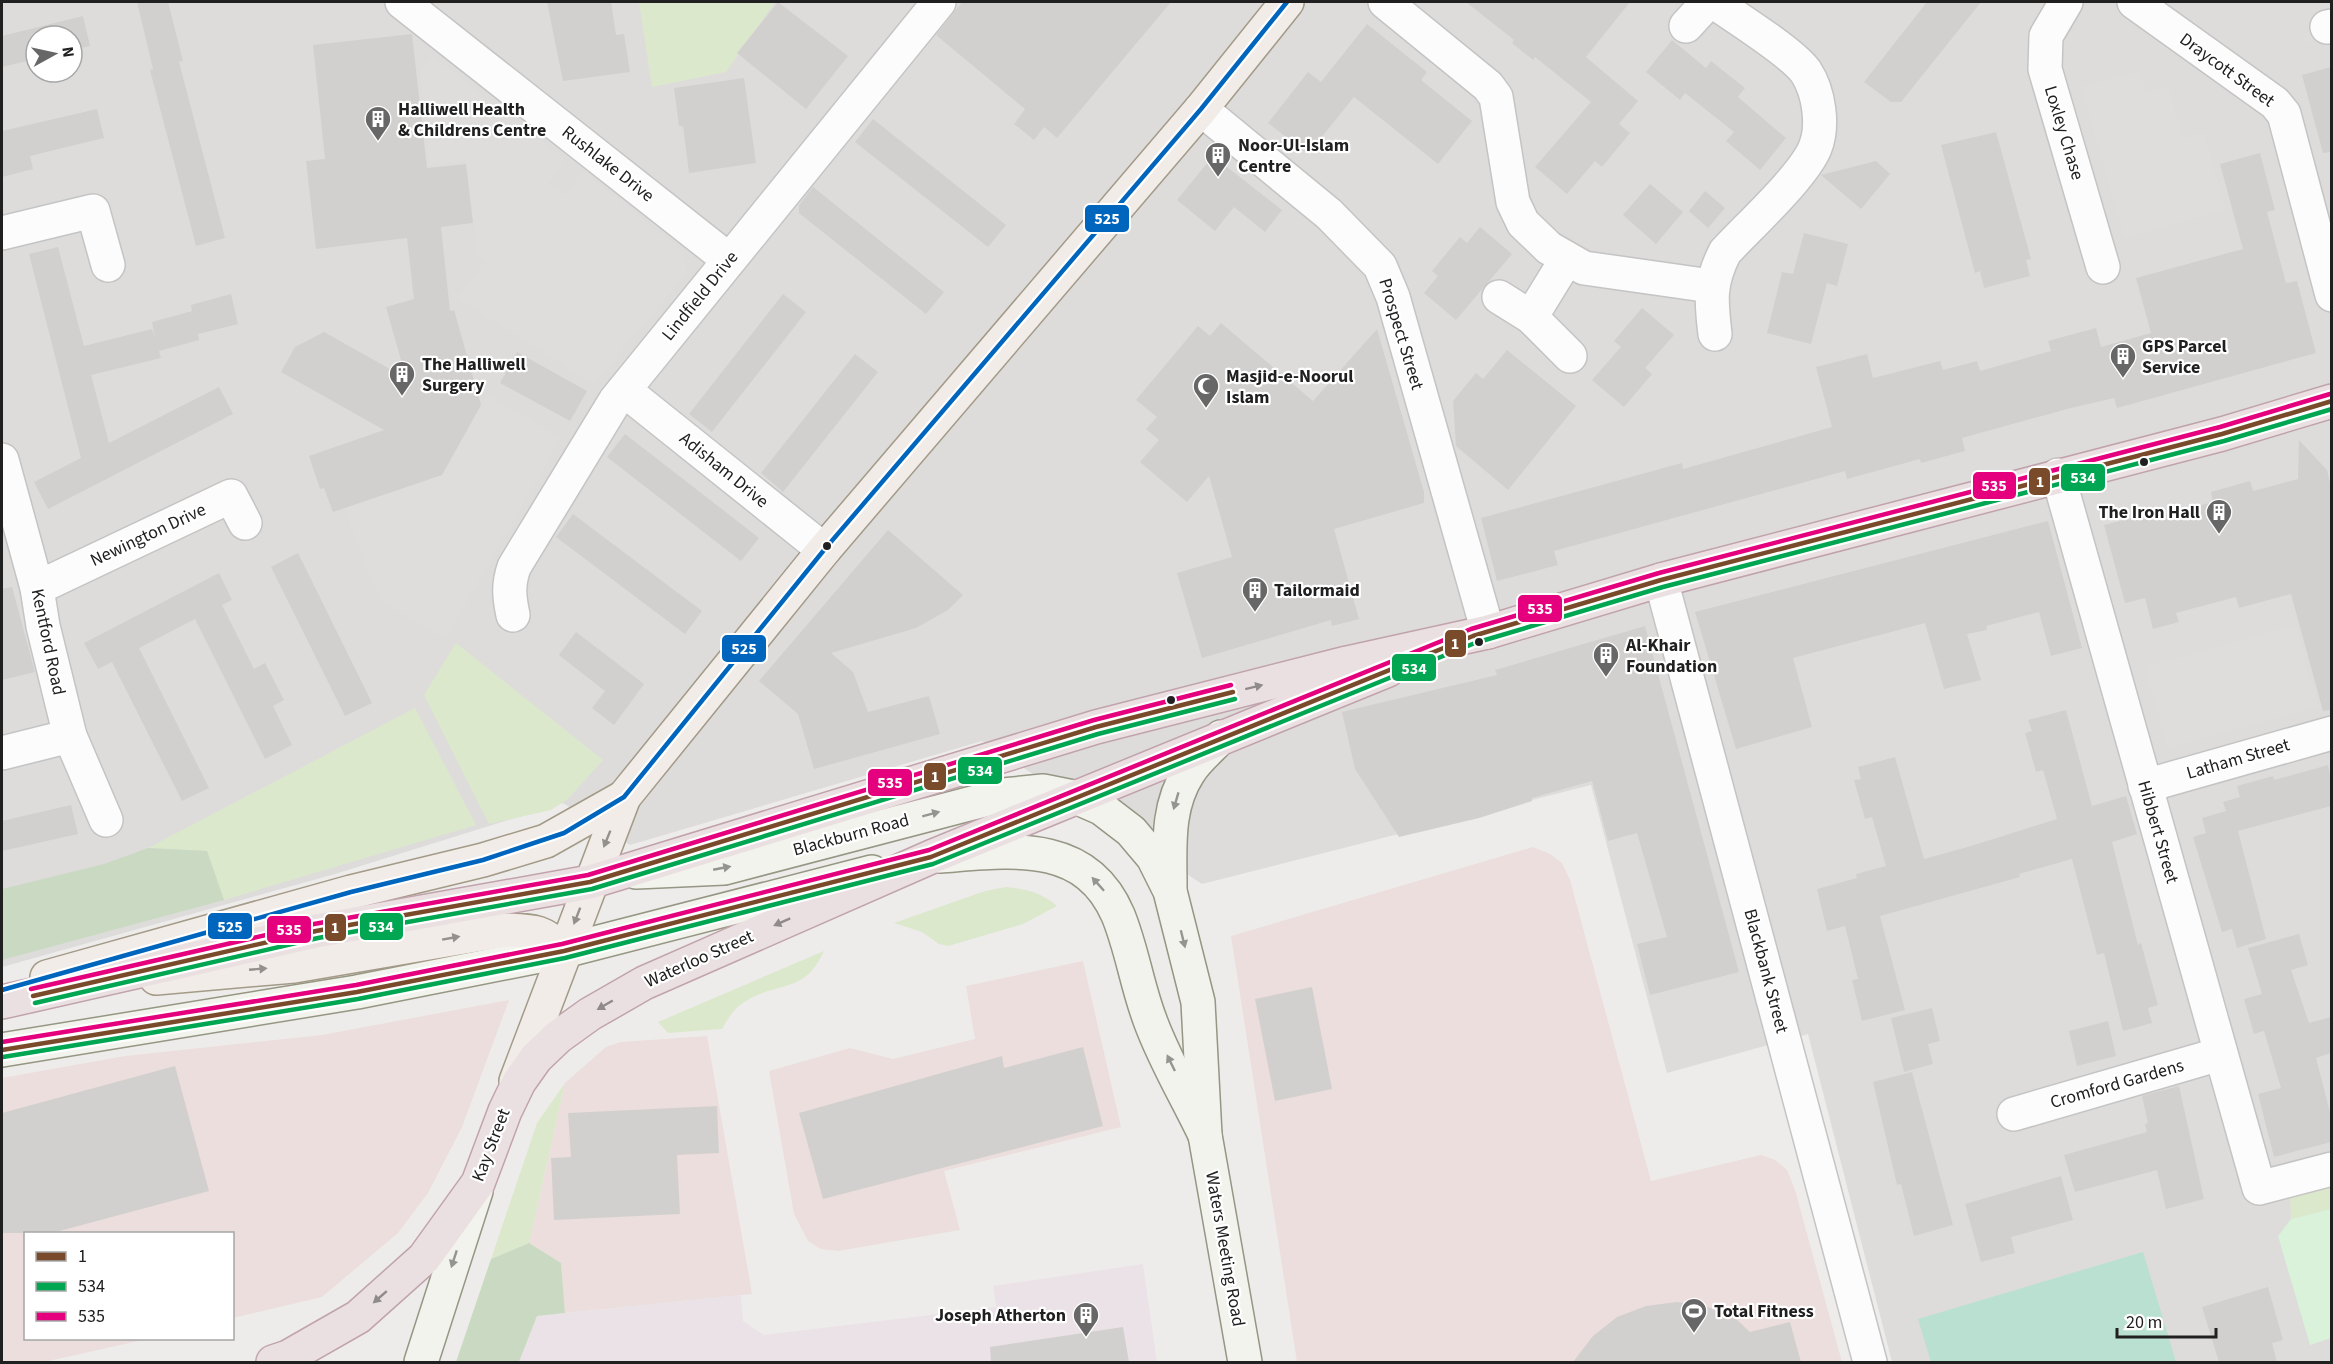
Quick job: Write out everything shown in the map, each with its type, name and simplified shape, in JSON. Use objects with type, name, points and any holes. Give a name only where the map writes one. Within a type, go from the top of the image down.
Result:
[{"type":"highway","name":"Blackburn Road","points":[[2,1002],[96,983],[338,927],[590,882],[1096,727],[1347,663],[1480,634],[1661,579],[2222,434],[2331,400]]},
{"type":"highway","name":"Blackburn Road","points":[[931,856],[1480,634]]},
{"type":"highway","name":"Waterloo Street","points":[[505,1111],[519,1082],[536,1059],[558,1037],[590,1014],[644,983],[931,856]]},
{"type":"highway","name":"Kay Street","points":[[273,1362],[288,1357],[358,1317],[424,1258],[478,1183],[505,1111]]},
{"type":"main road","points":[[2,990],[351,892],[483,860],[564,833],[624,797],[824,550],[1201,109],[1287,2]]},
{"type":"main road","name":"Kay Street","points":[[505,1111],[624,797]]},
{"type":"main road","points":[[96,983],[294,966],[505,930],[535,931],[548,935],[564,951]]},
{"type":"street","name":"Rushlake Drive","points":[[402,2],[729,260]]},
{"type":"street","name":"Lindfield Drive","points":[[513,615],[508,594],[509,580],[514,567],[624,390],[939,2]]},
{"type":"street","points":[[1385,2],[1488,86],[1496,97],[1513,202],[1523,224],[1566,260],[1584,268],[1711,286]]},
{"type":"street","points":[[1686,26],[1708,2]]},
{"type":"street","points":[[1714,2],[1805,71],[1819,108],[1819,129],[1815,147],[1803,168],[1725,252],[1711,286],[1715,334]]},
{"type":"street","name":"Loxley Chase","points":[[2066,2],[2046,36],[2045,69],[2103,267]]},
{"type":"street","name":"Draycott Street","points":[[2149,6],[2275,103],[2284,114],[2331,295]]},
{"type":"street","name":"Prospect Street","points":[[1201,109],[1329,214],[1380,266],[1393,297],[1480,634]]},
{"type":"street","points":[[2,233],[93,211],[108,265]]},
{"type":"street","points":[[1532,317],[1566,260]]},
{"type":"street","points":[[1499,297],[1532,317],[1570,356]]},
{"type":"street","name":"Adisham Drive","points":[[624,390],[824,550]]},
{"type":"street","name":"Kentford Road","points":[[2,460],[37,588],[43,626],[70,736],[106,820]]},
{"type":"street","name":"Hibbert Street","points":[[2058,476],[2259,1188],[2331,1168]]},
{"type":"street","name":"Newington Drive","points":[[37,588],[231,496],[245,523]]},
{"type":"street","name":"Blackbank Street","points":[[1661,579],[1870,1362]]},
{"type":"street","name":"Latham Street","points":[[2145,786],[2331,733]]},
{"type":"street","points":[[2,753],[70,736]]},
{"type":"street","points":[[1170,891],[1170,821],[1177,794],[1190,770],[1221,737]]},
{"type":"street","name":"Blackburn Road","points":[[622,872],[724,868],[1003,795],[1043,791],[1078,798]]},
{"type":"street","name":"Waters Meeting Road","points":[[1078,798],[1101,808],[1131,831],[1153,857],[1170,891],[1198,1002],[1205,1135],[1245,1362]]},
{"type":"street","name":"Waters Meeting Road","points":[[931,856],[1021,851],[1043,853],[1077,867],[1095,879],[1107,894],[1118,916],[1150,1021],[1205,1135]]},
{"type":"street","name":"Blackburn Road","points":[[2,1050],[357,992],[564,951],[931,856]]},
{"type":"street","name":"Cromford Gardens","points":[[2014,1114],[2220,1054]]},
{"type":"street","points":[[421,1362],[478,1183]]},
{"type":"shaded area","points":[[2,2],[2331,2],[2331,1362],[1892,1362],[1808,1034],[1667,1073],[1591,785],[1202,884],[982,741],[630,845],[563,803],[335,874],[2,967]]},
{"type":"shaded area","points":[[2320,2],[2331,2],[2331,26],[2302,46]]},
{"type":"shaded area","points":[[433,56],[565,159],[548,183],[565,195],[583,171],[682,251],[687,267],[685,275],[593,384],[458,298],[486,261],[477,252],[466,161],[430,165],[420,72]]},
{"type":"shaded area","points":[[2140,71],[2146,92],[2168,86],[2183,138],[2204,132],[2226,209],[2124,238],[2081,87]]},
{"type":"shaded area","points":[[487,395],[561,438],[445,639],[380,600],[344,508],[442,475]]},
{"type":"shaded area","points":[[2296,625],[2318,706],[2168,748],[2145,667]]},
{"type":"shaded area","points":[[1533,847],[1550,854],[1562,863],[1570,880],[1651,1181],[1761,1155],[1775,1160],[1787,1170],[1795,1190],[1842,1362],[1297,1362],[1231,936]]},
{"type":"shaded area","points":[[1083,961],[1121,1127],[944,1171],[960,1230],[838,1251],[821,1249],[808,1241],[794,1214],[769,1071],[850,1048],[893,1059],[975,1039],[966,986]]},
{"type":"shaded area","points":[[509,1000],[462,1127],[428,1193],[398,1233],[322,1297],[234,1318],[234,1232],[24,1232],[24,1340],[143,1340],[44,1362],[2,1362],[2,1078],[125,1056],[322,1035]]},
{"type":"shaded area","points":[[707,1036],[752,1294],[565,1313],[561,1264],[529,1243],[565,1083],[606,1047],[621,1042]]},
{"type":"shaded area","points":[[1143,1264],[1157,1362],[519,1362],[537,1316],[741,1295],[743,1321],[764,1335],[996,1307],[993,1286]]},
{"type":"green space","points":[[639,2],[775,2],[726,72],[652,87]]},
{"type":"green space","points":[[456,643],[603,760],[568,799],[551,810],[489,824],[424,695]]},
{"type":"green space","points":[[415,708],[476,825],[224,900],[207,851],[148,848]]},
{"type":"green space","points":[[148,848],[207,851],[224,900],[2,960],[2,889],[104,864]]},
{"type":"green space","points":[[1006,887],[1033,892],[1057,906],[1023,924],[948,946],[939,944],[922,932],[894,923],[985,891]]},
{"type":"green space","points":[[824,951],[808,975],[788,985],[755,996],[739,1005],[722,1029],[668,1033],[658,1022]]},
{"type":"green space","points":[[565,1083],[529,1243],[491,1259],[537,1123]]},
{"type":"green space","points":[[2331,1185],[2331,1209],[2291,1219],[2290,1198]]},
{"type":"green space","points":[[2331,1209],[2331,1338],[2310,1345],[2278,1236],[2291,1219]]},
{"type":"green space","points":[[529,1243],[561,1263],[565,1313],[537,1316],[519,1362],[456,1362],[491,1259]]},
{"type":"green space","points":[[2143,1252],[2176,1362],[1931,1362],[1918,1319]]},
{"type":"building","points":[[137,2],[168,2],[183,61],[179,62],[225,238],[196,246],[150,70],[153,69]]},
{"type":"building","points":[[547,2],[611,2],[616,35],[624,34],[630,72],[563,81]]},
{"type":"building","points":[[778,2],[848,56],[806,109],[737,53]]},
{"type":"building","points":[[962,2],[1171,2],[1057,138],[1044,127],[1034,140],[1014,124],[1025,109],[936,35]]},
{"type":"building","points":[[1466,2],[1630,2],[1586,57],[1638,101],[1619,124],[1630,133],[1602,167],[1595,161],[1567,194],[1535,167],[1591,102],[1535,57],[1533,60],[1512,43],[1514,40]]},
{"type":"building","points":[[1927,2],[1981,2],[1901,102],[1891,102],[1864,82]]},
{"type":"building","points":[[83,16],[90,46],[84,47],[84,24],[51,24]]},
{"type":"building","points":[[1367,24],[1427,72],[1421,80],[1472,121],[1438,164],[1354,97],[1308,154],[1268,123],[1308,72],[1321,82]]},
{"type":"building","points":[[24,31],[24,62],[2,67],[2,36]]},
{"type":"building","points":[[412,34],[427,168],[466,164],[473,223],[441,227],[450,311],[454,310],[481,405],[442,475],[333,512],[324,488],[320,489],[309,456],[384,430],[281,372],[295,347],[324,332],[406,378],[386,307],[414,299],[407,238],[316,249],[306,161],[325,159],[313,45]]},
{"type":"building","points":[[1672,40],[1706,68],[1711,61],[1745,88],[1738,97],[1786,138],[1760,170],[1726,141],[1734,132],[1685,93],[1680,100],[1646,72]]},
{"type":"building","points":[[2331,67],[2331,152],[2323,153],[2302,75]]},
{"type":"building","points":[[744,78],[756,163],[689,173],[683,126],[679,126],[674,88]]},
{"type":"building","points":[[97,109],[104,138],[30,156],[33,169],[2,177],[2,131]]},
{"type":"building","points":[[873,119],[1006,225],[988,247],[855,142]]},
{"type":"building","points":[[1996,132],[2031,259],[2026,260],[2030,276],[1984,288],[1980,271],[1975,273],[1941,145]]},
{"type":"building","points":[[2260,153],[2275,210],[2267,212],[2286,283],[2297,281],[2316,353],[2117,408],[2114,398],[2067,409],[1962,438],[1965,451],[1921,463],[1920,459],[1847,479],[1845,471],[1554,551],[1558,565],[1497,581],[1481,518],[1682,463],[1683,469],[1832,427],[1816,367],[1867,354],[1873,378],[1940,361],[1943,370],[1977,361],[1980,371],[2051,351],[2048,341],[2096,328],[2101,347],[2151,333],[2136,278],[2243,249],[2220,164]]},
{"type":"building","name":"Noor-Ul-Islam Centre","points":[[1213,156],[1282,210],[1265,232],[1234,207],[1215,231],[1177,200]]},
{"type":"building","points":[[1876,161],[1890,174],[1861,209],[1821,175]]},
{"type":"building","points":[[1650,184],[1683,212],[1656,244],[1623,215]]},
{"type":"building","points":[[813,187],[944,292],[926,314],[799,213],[799,205]]},
{"type":"building","points":[[1705,191],[1725,208],[1708,228],[1689,211]]},
{"type":"building","points":[[1480,227],[1512,254],[1456,320],[1424,293],[1438,276],[1432,271],[1460,237],[1467,243]]},
{"type":"building","points":[[1804,233],[1848,244],[1837,286],[1827,283],[1811,344],[1767,333],[1782,272],[1793,274]]},
{"type":"building","points":[[58,247],[84,346],[152,329],[155,338],[152,322],[192,311],[191,305],[231,294],[238,324],[198,334],[199,340],[159,351],[161,358],[91,375],[109,443],[219,387],[233,414],[48,509],[34,482],[81,458],[29,254]]},
{"type":"building","points":[[783,294],[806,312],[712,432],[689,414]]},
{"type":"building","points":[[1642,308],[1674,335],[1645,368],[1652,374],[1624,407],[1592,380],[1621,347],[1614,341]]},
{"type":"building","points":[[1221,323],[1313,401],[1377,329],[1424,492],[1424,503],[1334,529],[1359,619],[1332,626],[1331,620],[1202,658],[1177,573],[1232,557],[1209,476],[1187,502],[1140,462],[1159,440],[1146,429],[1157,417],[1136,400],[1198,326],[1210,336]]},
{"type":"building","points":[[1507,350],[1576,406],[1508,490],[1456,446],[1453,401],[1476,373],[1483,379]]},
{"type":"building","points":[[517,352],[587,391],[570,421],[500,383]]},
{"type":"building","points":[[855,354],[878,372],[783,492],[761,473]]},
{"type":"building","points":[[625,434],[759,538],[741,561],[607,457]]},
{"type":"building","name":"The Iron Hall","points":[[2299,440],[2327,470],[2331,487],[2331,710],[2323,711],[2291,594],[2239,608],[2236,597],[2176,613],[2179,622],[2153,629],[2145,598],[2125,603],[2104,525],[2151,513],[2152,518],[2213,502],[2211,492],[2250,481],[2253,491],[2298,479]]},
{"type":"building","points":[[573,514],[702,611],[685,634],[556,537]]},
{"type":"building","points":[[2048,521],[2082,648],[2051,656],[2039,612],[1986,626],[1987,630],[1967,634],[1981,680],[1944,689],[1925,623],[1793,658],[1812,727],[1736,749],[1695,612]]},
{"type":"building","points":[[888,530],[963,595],[948,610],[916,628],[831,653],[853,672],[868,712],[929,696],[940,734],[814,769],[798,714],[759,681]]},
{"type":"building","points":[[298,553],[372,703],[345,716],[271,567]]},
{"type":"building","points":[[219,573],[232,600],[222,605],[254,669],[265,663],[284,700],[273,706],[292,745],[265,759],[195,619],[139,648],[209,788],[182,801],[112,662],[98,669],[84,643]]},
{"type":"building","points":[[12,587],[35,672],[2,680],[2,589]]},
{"type":"building","points":[[1645,626],[1739,972],[1650,995],[1637,944],[1667,937],[1637,833],[1608,841],[1592,781],[1532,798],[1532,801],[1479,818],[1399,837],[1355,769],[1342,712],[1497,675],[1495,670]]},
{"type":"building","points":[[576,632],[644,684],[614,725],[592,708],[605,691],[559,655]]},
{"type":"building","points":[[2066,710],[2092,806],[2126,796],[2137,834],[2112,842],[2138,945],[2141,943],[2158,1005],[2148,1008],[2152,1023],[2123,1031],[2104,953],[2097,955],[2072,859],[2019,874],[2020,877],[1880,916],[1905,1010],[1862,1021],[1852,980],[1858,979],[1845,926],[1827,931],[1817,889],[1857,878],[1856,874],[1886,866],[1872,817],[1865,819],[1854,780],[1861,779],[1858,767],[1895,757],[1924,859],[2057,819],[2043,770],[2036,772],[2025,733],[2032,731],[2028,720]]},
{"type":"building","points":[[2328,765],[2331,779],[2331,806],[2238,831],[2266,939],[2237,948],[2232,929],[2222,932],[2193,837],[2206,833],[2202,818],[2226,811],[2223,802],[2240,797],[2237,786],[2273,776],[2274,780]]},
{"type":"building","points":[[71,805],[78,834],[2,851],[2,821]]},
{"type":"building","points":[[2299,934],[2308,965],[2291,970],[2309,1023],[2331,1017],[2331,1053],[2316,1058],[2331,1116],[2331,1142],[2274,1157],[2258,1094],[2281,1088],[2264,1031],[2254,1034],[2244,999],[2262,994],[2248,948]]},
{"type":"building","points":[[1312,987],[1332,1089],[1275,1101],[1255,999]]},
{"type":"building","points":[[1932,1008],[1940,1041],[1928,1044],[1933,1064],[1904,1072],[1891,1018]]},
{"type":"building","points":[[2108,1021],[2116,1056],[2077,1066],[2069,1031]]},
{"type":"building","points":[[1083,1047],[1103,1126],[823,1199],[799,1113],[1002,1056],[1004,1068]]},
{"type":"building","points":[[175,1066],[209,1191],[56,1232],[2,1233],[2,1113]]},
{"type":"building","points":[[1912,1072],[1953,1225],[1914,1236],[1901,1184],[1897,1185],[1873,1082]]},
{"type":"building","points":[[2179,1086],[2204,1199],[2166,1209],[2157,1170],[2075,1192],[2064,1155],[2147,1132],[2145,1124],[2148,1123],[2142,1096]]},
{"type":"building","points":[[717,1106],[719,1153],[677,1155],[680,1214],[554,1220],[551,1158],[571,1157],[568,1113]]},
{"type":"building","points":[[2061,1176],[2073,1220],[2011,1237],[2015,1253],[1981,1262],[1965,1204]]},
{"type":"building","points":[[2268,1287],[2283,1340],[2272,1343],[2277,1362],[2219,1362],[2202,1307]]},
{"type":"building","name":"Total Fitness","points":[[1677,1302],[1705,1306],[1733,1316],[1750,1332],[1790,1322],[1801,1362],[1573,1362],[1593,1336],[1617,1317],[1646,1306]]},
{"type":"building","name":"Joseph Atherton","points":[[1123,1327],[1129,1362],[991,1362],[990,1347]]},
{"type":"transit line","name":"525","points":[[2,990],[351,892],[483,860],[564,833],[624,797],[824,550],[1201,109],[1287,2]]},
{"type":"transit line","name":"535","points":[[2,1042],[356,985],[562,944],[929,850],[1471,629],[1659,573],[2220,427],[2330,394]]},
{"type":"transit line","name":"1","points":[[2,1050],[357,992],[564,951],[931,857],[1473,636],[1661,580],[2222,434],[2332,401]]},
{"type":"transit line","name":"534","points":[[3,1057],[358,999],[565,958],[933,864],[1475,643],[1663,587],[2224,441],[2332,409]]},
{"type":"transit line","name":"535","points":[[31,989],[314,924],[588,875],[1094,720],[1231,685]]},
{"type":"transit line","name":"1","points":[[33,996],[316,931],[590,882],[1096,727],[1233,692]]},
{"type":"transit line","name":"534","points":[[35,1003],[318,938],[592,889],[1098,734],[1235,699]]},
{"type":"place","name":"Halliwell Health & Childrens Centre","points":[[378,142]]},
{"type":"place","name":"Noor-Ul-Islam Centre","points":[[1218,178]]},
{"type":"place","name":"GPS Parcel Service","points":[[2123,379]]},
{"type":"place","name":"The Halliwell Surgery","points":[[402,397]]},
{"type":"place","name":"Masjid-e-Noorul Islam","points":[[1206,409]]},
{"type":"place","name":"The Iron Hall","points":[[2219,535]]},
{"type":"place","name":"Tailormaid","points":[[1255,613]]},
{"type":"place","name":"Al-Khair Foundation","points":[[1606,678]]},
{"type":"place","name":"Total Fitness","points":[[1694,1334]]},
{"type":"place","name":"Joseph Atherton","points":[[1086,1338]]}]
